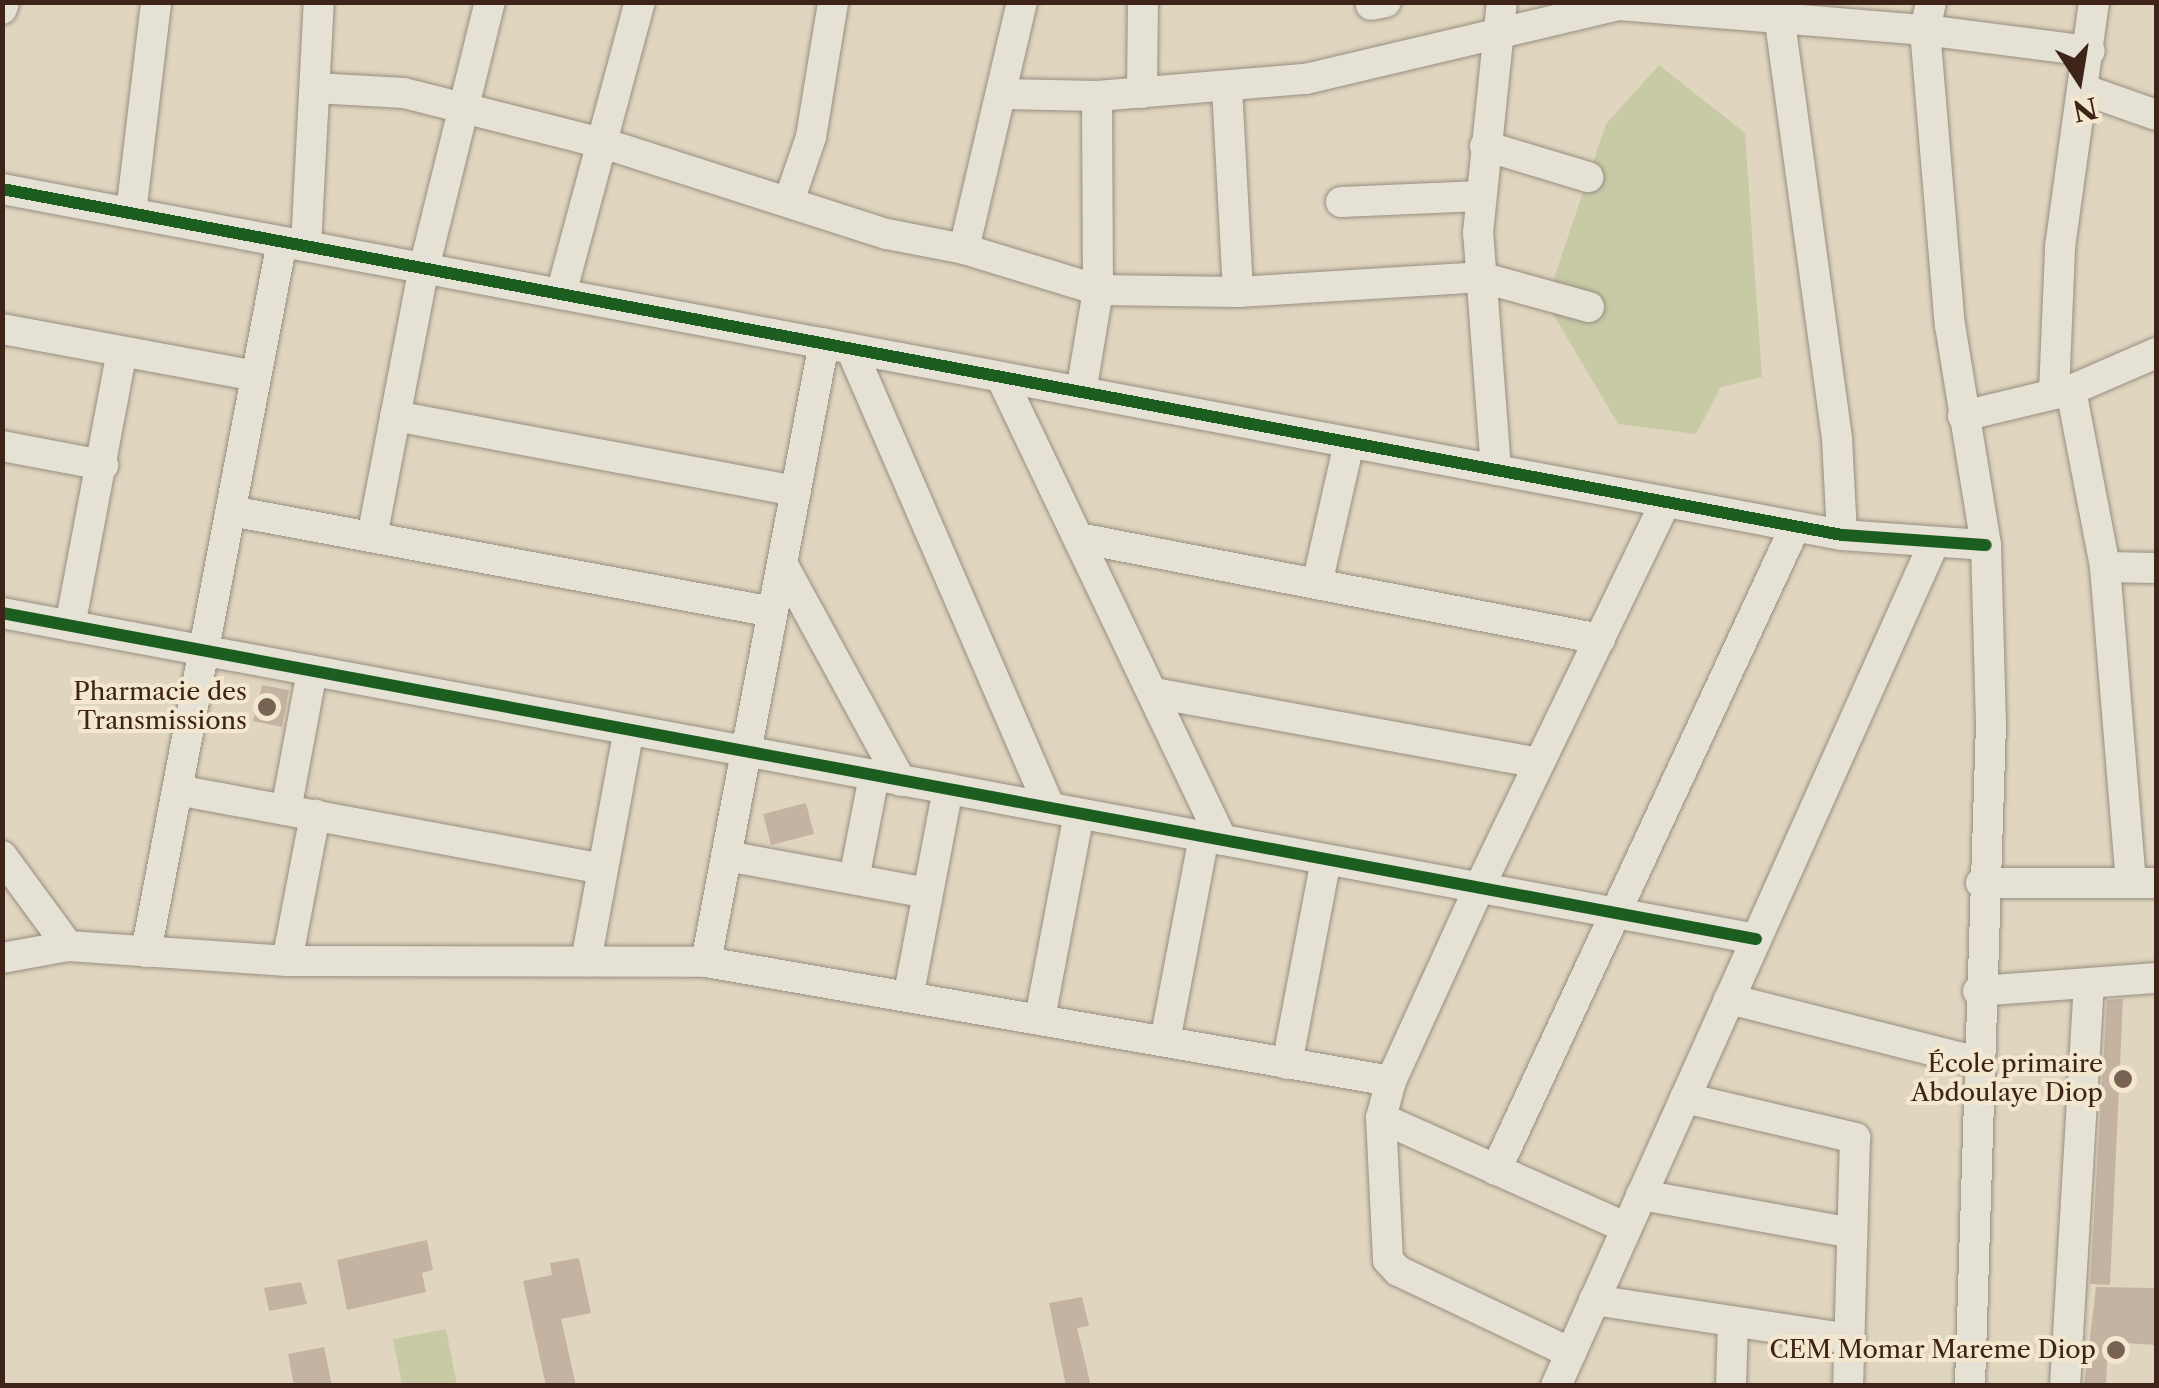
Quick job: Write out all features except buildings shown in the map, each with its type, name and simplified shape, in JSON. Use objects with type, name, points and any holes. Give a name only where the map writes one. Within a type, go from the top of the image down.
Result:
[{"type":"street","points":[[131,213],[156,2]]},
{"type":"street","points":[[146,952],[256,376],[294,244],[315,88],[319,2]]},
{"type":"street","points":[[372,537],[459,108],[490,2]]},
{"type":"street","points":[[560,294],[606,144],[640,2]]},
{"type":"street","points":[[788,201],[811,137],[833,2]]},
{"type":"street","points":[[964,249],[1022,2]]},
{"type":"street","points":[[1142,2],[1142,93]]},
{"type":"street","points":[[1982,883],[2144,883],[2105,567],[2063,392],[2060,248],[2085,90],[2094,2]]},
{"type":"street","points":[[1002,94],[1096,96],[1227,88],[1352,70],[1500,17],[1619,4],[1780,22],[1928,16],[2090,51]]},
{"type":"street","points":[[1928,16],[1964,416],[1986,545],[1990,724],[1978,991],[1970,1386]]},
{"type":"street","points":[[1496,470],[1480,278],[1480,196],[1500,17]]},
{"type":"street","points":[[1780,22],[1837,439],[1842,535]]},
{"type":"street","points":[[315,88],[404,93],[606,144],[887,234],[964,249],[1098,290],[1238,292],[1480,278],[1588,307]]},
{"type":"street","points":[[1227,88],[1238,292]]},
{"type":"street","points":[[2085,90],[2156,115]]},
{"type":"street","points":[[1081,392],[1098,290],[1096,96]]},
{"type":"street","points":[[1485,146],[1588,176]]},
{"type":"street","points":[[2,189],[1842,535],[1986,545]]},
{"type":"street","points":[[1341,202],[1480,196]]},
{"type":"street","points":[[2,329],[256,376]]},
{"type":"street","points":[[706,962],[796,491],[838,346]]},
{"type":"street","points":[[838,346],[1064,811],[1040,1018]]},
{"type":"street","points":[[70,626],[122,352]]},
{"type":"street","points":[[1964,416],[2063,392],[2156,353]]},
{"type":"street","points":[[1001,377],[1154,694],[1213,839],[1165,1041]]},
{"type":"street","points":[[396,416],[796,491]]},
{"type":"street","points":[[1318,584],[1348,442]]},
{"type":"street","points":[[2,446],[102,465]]},
{"type":"street","points":[[1570,1353],[1398,1271],[1388,1260],[1381,1118],[1391,1081],[1479,888],[1666,502]]},
{"type":"street","points":[[230,511],[772,612]]},
{"type":"street","points":[[1496,1170],[1795,526]]},
{"type":"street","points":[[1079,538],[1600,639]]},
{"type":"street","points":[[1556,1386],[1934,542]]},
{"type":"street","points":[[783,565],[888,778],[854,880]]},
{"type":"street","points":[[2105,567],[2156,568]]},
{"type":"street","points":[[2,613],[1756,939]]},
{"type":"street","points":[[287,961],[312,671]]},
{"type":"street","points":[[1154,694],[1539,764]]},
{"type":"street","points":[[586,961],[630,730]]},
{"type":"street","points":[[909,992],[948,789]]},
{"type":"street","points":[[177,790],[603,869]]},
{"type":"street","points":[[2,856],[68,946]]},
{"type":"street","points":[[726,856],[928,893]]},
{"type":"street","points":[[1288,1064],[1326,860]]},
{"type":"street","points":[[2,958],[68,946],[287,961],[706,962],[909,992],[1391,1081]]},
{"type":"street","points":[[1978,991],[2156,978]]},
{"type":"street","points":[[2065,1386],[2089,984]]},
{"type":"street","points":[[1730,998],[1978,1062]]},
{"type":"street","points":[[1685,1098],[1854,1138],[1848,1386]]},
{"type":"street","points":[[1381,1118],[1627,1228]]},
{"type":"street","points":[[1642,1195],[1852,1232]]},
{"type":"street","points":[[1594,1300],[1850,1339]]},
{"type":"street","points":[[1731,1386],[1733,1324]]},
{"type":"green space","points":[[1659,65],[1745,133],[1762,377],[1721,387],[1696,434],[1618,424],[1546,302],[1606,124]]},
{"type":"green space","points":[[446,1329],[457,1385],[402,1385],[393,1339]]},
{"type":"cycle path","points":[[2,189],[1842,535],[1986,545]]},
{"type":"cycle path","points":[[2,613],[1756,939]]},
{"type":"place","name":"Pharmacie des Transmissions","points":[[267,707]]},
{"type":"place","name":"École primaire Abdoulaye Diop","points":[[2123,1079]]},
{"type":"place","name":"CEM Momar Mareme Diop","points":[[2116,1350]]}]
